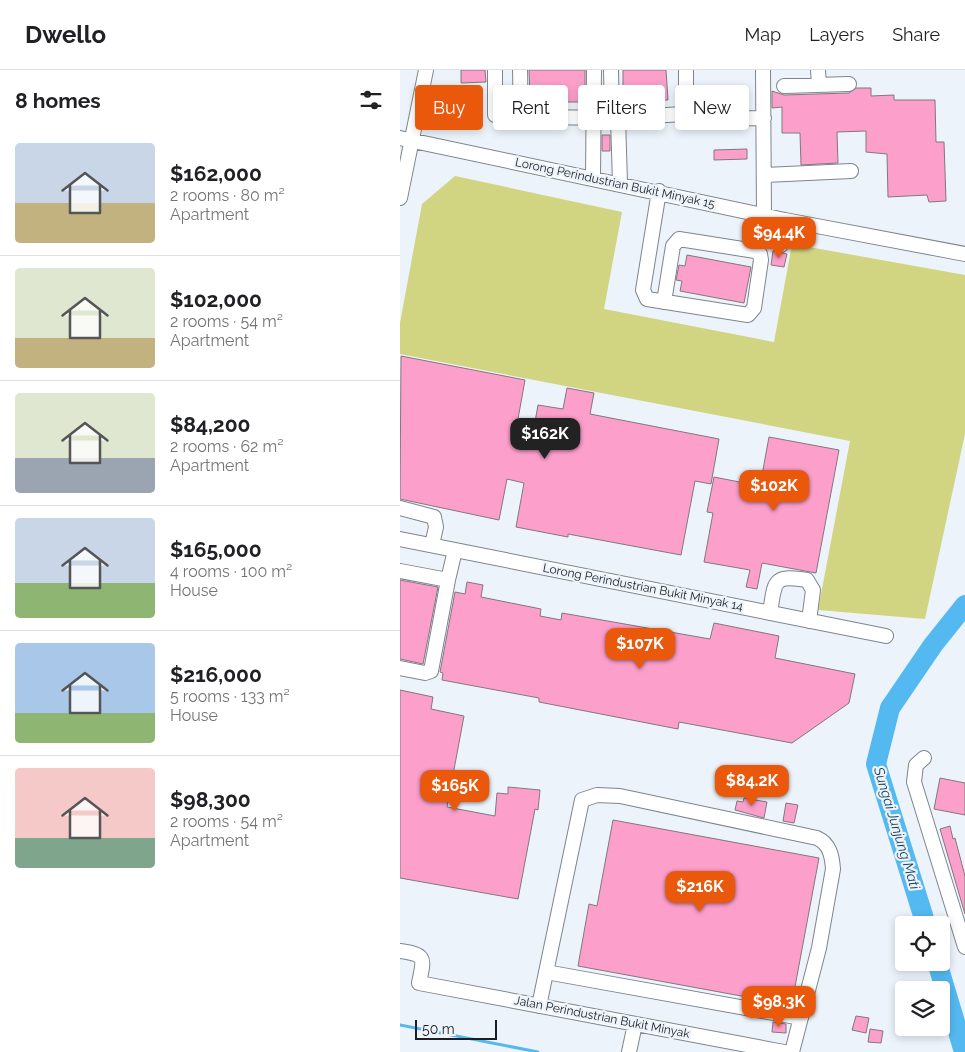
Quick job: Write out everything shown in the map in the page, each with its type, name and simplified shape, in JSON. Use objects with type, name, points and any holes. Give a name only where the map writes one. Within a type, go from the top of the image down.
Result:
[{"type":"street","points":[[400,198],[406,140],[426,70]]},
{"type":"street","points":[[495,70],[495,85]]},
{"type":"street","points":[[520,70],[521,101],[528,114],[534,117],[578,119]]},
{"type":"street","points":[[593,85],[594,70]]},
{"type":"street","points":[[611,70],[612,85]]},
{"type":"street","points":[[665,115],[683,114],[686,109],[686,70]]},
{"type":"street","points":[[763,70],[764,215]]},
{"type":"street","points":[[818,70],[819,85]]},
{"type":"street","points":[[784,86],[849,84]]},
{"type":"street","points":[[749,118],[764,118]]},
{"type":"street","points":[[592,130],[593,178]]},
{"type":"street","points":[[616,130],[620,183]]},
{"type":"street","name":"Lorong Perindustrian Bukit Minyak 15","points":[[406,140],[659,191],[785,220],[965,254]]},
{"type":"street","points":[[765,175],[851,172]]},
{"type":"street","points":[[659,191],[643,290],[647,299],[664,302],[744,315],[750,314],[754,308],[762,260],[760,254],[754,251],[683,239],[676,241],[673,246],[664,302]]},
{"type":"street","points":[[781,245],[785,220]]},
{"type":"street","points":[[400,508],[434,517],[436,527],[432,545]]},
{"type":"street","name":"Lorong Perindustrian Bukit Minyak 14","points":[[400,539],[886,636]]},
{"type":"street","points":[[400,668],[425,673],[431,671],[455,550]]},
{"type":"street","points":[[400,571],[448,580]]},
{"type":"street","points":[[770,613],[774,587],[781,578],[788,576],[807,580],[813,590],[809,621]]},
{"type":"street","points":[[924,758],[916,765],[914,782],[965,947]]},
{"type":"street","points":[[539,1006],[582,800],[597,795],[620,796],[817,838],[824,842],[832,858],[833,870],[819,948],[792,1052]]},
{"type":"street","name":"Jalan Perindustrian Bukit Minyak","points":[[400,951],[422,956],[423,964],[419,983],[784,1052]]},
{"type":"street","points":[[546,972],[801,1018]]},
{"type":"street","points":[[629,1052],[635,1024]]},
{"type":"green space","points":[[455,176],[622,212],[604,309],[774,342],[792,244],[965,275],[965,434],[925,619],[818,610],[850,441],[400,354],[400,323],[422,204]]},
{"type":"building","points":[[461,70],[485,70],[486,82],[461,83]]},
{"type":"building","points":[[529,70],[585,70],[585,85],[578,85],[578,102],[568,102],[568,85],[530,85]]},
{"type":"building","points":[[623,70],[666,70],[668,100],[665,100],[665,85],[623,85]]},
{"type":"building","points":[[856,88],[871,88],[871,96],[894,95],[894,100],[935,100],[936,142],[944,142],[946,201],[929,202],[927,195],[888,197],[887,154],[866,152],[866,131],[837,132],[838,163],[801,165],[800,133],[782,133],[782,107],[772,108],[772,91],[784,95],[849,93]]},
{"type":"building","points":[[602,135],[610,135],[610,151],[602,151]]},
{"type":"building","points":[[747,149],[747,159],[714,160],[714,150]]},
{"type":"building","points":[[773,251],[787,254],[784,267],[771,265]]},
{"type":"building","points":[[687,255],[751,267],[744,303],[680,291],[682,281],[676,280],[679,265],[685,266]]},
{"type":"building","points":[[401,356],[525,380],[516,430],[533,433],[538,405],[563,409],[567,388],[594,393],[590,414],[719,439],[711,484],[695,481],[681,555],[568,534],[568,537],[516,527],[524,483],[507,479],[499,520],[400,499]]},
{"type":"building","points":[[769,437],[839,450],[816,573],[762,563],[757,589],[746,587],[750,570],[704,562],[713,513],[707,512],[714,477],[760,486]]},
{"type":"building","points":[[400,580],[438,587],[423,664],[400,659]]},
{"type":"building","points":[[467,582],[483,585],[481,597],[541,609],[540,616],[561,620],[562,613],[710,639],[714,623],[779,636],[775,658],[855,674],[849,703],[792,743],[679,722],[678,729],[539,702],[539,698],[442,680],[443,673],[440,672],[455,592],[465,594]]},
{"type":"building","points":[[400,690],[433,697],[431,709],[464,716],[447,807],[495,816],[497,793],[508,794],[508,787],[540,790],[538,810],[535,809],[518,899],[400,878]]},
{"type":"building","points":[[940,778],[965,783],[965,815],[934,809]]},
{"type":"building","points":[[744,798],[767,802],[764,818],[735,810],[737,801],[743,802]]},
{"type":"building","points":[[786,803],[798,805],[794,823],[783,821]]},
{"type":"building","points":[[613,820],[819,858],[794,992],[789,998],[774,1002],[578,966],[589,904],[597,906]]},
{"type":"building","points":[[950,826],[965,876],[965,914],[940,829]]},
{"type":"building","points":[[856,1016],[869,1018],[866,1033],[852,1030]]},
{"type":"building","points":[[773,1022],[786,1024],[786,1033],[772,1032]]},
{"type":"building","points":[[870,1029],[883,1031],[881,1043],[868,1042]]},
{"type":"waterway","name":"Sungai Junjung Mati","points":[[923,916],[876,764],[890,708],[933,645],[965,605]]},
{"type":"waterway","name":"Sungai Junjung Mati","points":[[940,971],[964,1052]]},
{"type":"waterway","points":[[400,1025],[538,1052]]}]
